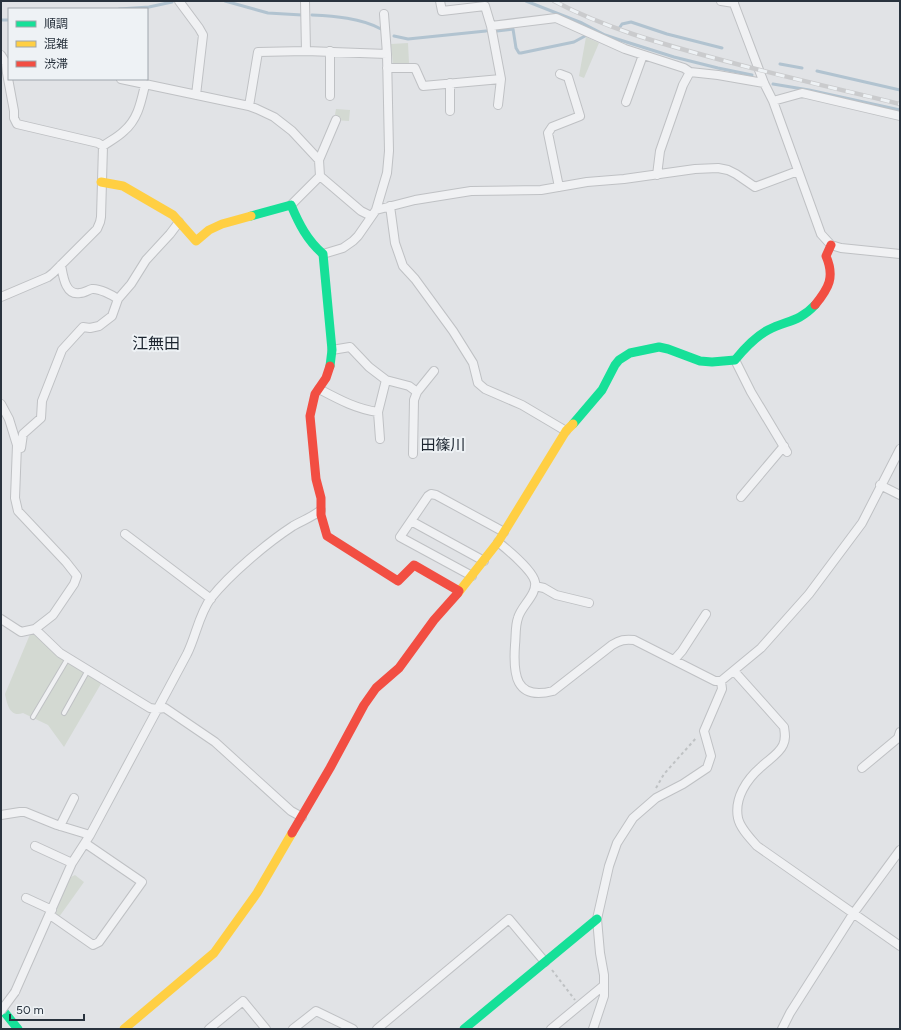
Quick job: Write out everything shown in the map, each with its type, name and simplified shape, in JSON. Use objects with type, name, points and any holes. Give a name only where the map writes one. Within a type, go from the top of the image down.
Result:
[{"type":"main road","points":[[101,182],[123,186],[173,215],[196,241],[209,230],[222,224],[291,205],[301,229],[311,245],[323,254],[332,350],[330,369],[314,399],[310,416],[316,479],[321,498],[321,515],[327,536],[398,581],[414,565],[459,591]]},
{"type":"main road","points":[[124,1029],[214,953],[257,893],[330,768],[364,705],[376,688],[399,668],[434,620],[484,561],[498,542],[566,431],[602,390],[615,365],[624,356],[630,353],[659,347],[700,361],[712,362],[735,360],[759,335],[772,328],[797,320],[811,310],[823,294],[830,279],[831,271],[826,256],[831,245]]},
{"type":"main road","points":[[464,1029],[597,919]]},
{"type":"main road","points":[[1,1010],[18,1029]]},
{"type":"street","points":[[179,1],[203,35],[196,95]]},
{"type":"street","points":[[305,1],[306,51]]},
{"type":"street","points":[[440,1],[442,11],[485,6],[491,26],[501,79],[498,105]]},
{"type":"street","points":[[721,1],[733,2],[764,82],[773,101],[821,234],[831,245],[841,248],[900,254]]},
{"type":"street","points":[[323,254],[343,248],[353,241],[361,232],[374,213],[387,173],[389,151],[387,54],[384,14]]},
{"type":"street","points":[[491,26],[556,18],[625,49],[684,68],[690,72],[764,82]]},
{"type":"street","points":[[249,106],[258,52],[330,51],[387,54]]},
{"type":"street","points":[[330,51],[330,96]]},
{"type":"street","points":[[1,55],[8,64],[8,78]]},
{"type":"street","points":[[626,102],[643,55]]},
{"type":"street","points":[[387,68],[415,68],[423,86],[501,79]]},
{"type":"street","points":[[657,175],[660,151],[683,85],[690,72]]},
{"type":"street","points":[[559,187],[548,134],[552,127],[580,116],[568,77],[560,74]]},
{"type":"street","points":[[8,80],[14,118],[17,124],[103,146]]},
{"type":"street","points":[[125,80],[249,106],[274,117],[292,131],[319,160]]},
{"type":"street","points":[[450,83],[450,111]]},
{"type":"street","points":[[103,146],[125,131],[136,118],[145,85]]},
{"type":"street","points":[[773,101],[802,92],[900,116]]},
{"type":"street","points":[[336,120],[319,160],[320,176],[361,211],[374,213],[390,206],[415,200],[471,191],[541,190],[587,182],[624,180],[695,169],[718,168],[736,174],[755,187],[798,171]]},
{"type":"street","points":[[1,297],[48,277],[97,229],[101,216],[103,146]]},
{"type":"street","points":[[291,205],[320,176]]},
{"type":"street","points":[[390,206],[395,243],[402,266],[415,279],[453,331],[473,363],[478,383],[485,389],[522,406],[566,431]]},
{"type":"street","points":[[17,449],[21,448],[23,434],[41,418],[42,401],[62,350],[83,327],[90,328],[99,326],[112,316],[118,299],[131,284],[146,260],[179,222]]},
{"type":"street","points":[[61,265],[65,284],[73,292],[79,294],[93,289],[112,295],[118,299]]},
{"type":"street","points":[[332,350],[350,347],[369,367],[386,380],[409,386],[417,392]]},
{"type":"street","points":[[735,360],[751,392],[785,449],[741,497]]},
{"type":"street","points":[[413,454],[414,400],[417,392],[434,371]]},
{"type":"street","points":[[380,439],[378,412],[386,380]]},
{"type":"street","points":[[319,389],[363,410],[378,412]]},
{"type":"street","points":[[1,404],[9,419],[17,449],[15,498],[18,511],[66,562],[77,576],[74,584],[53,615],[35,630],[21,632],[1,619]]},
{"type":"street","points":[[498,542],[513,554],[535,580],[535,586],[529,599],[520,611],[517,619],[515,651],[516,676],[518,683],[522,688],[543,694],[553,691],[612,645],[622,639],[634,640],[715,681],[721,681],[761,648],[809,594],[862,523],[900,449]]},
{"type":"street","points":[[880,486],[900,495]]},
{"type":"street","points":[[472,576],[400,537],[428,496],[431,494],[436,495],[504,532]]},
{"type":"street","points":[[1,1010],[15,992],[72,863],[90,835],[188,652],[203,612],[211,599],[234,574],[266,547],[294,526],[313,517],[321,510]]},
{"type":"street","points":[[411,521],[484,561]]},
{"type":"street","points":[[125,534],[211,599]]},
{"type":"street","points":[[535,586],[544,588],[556,595],[589,603]]},
{"type":"street","points":[[674,660],[682,651],[706,614]]},
{"type":"street","points":[[35,630],[60,653],[68,658],[150,708],[164,708],[215,742],[291,811],[302,817]]},
{"type":"street","points":[[734,671],[784,727],[786,735],[779,752],[753,774],[743,788],[738,803],[738,819],[747,835],[757,846],[900,946]]},
{"type":"street","points":[[593,1029],[604,996],[604,975],[600,953],[597,919],[609,866],[617,843],[633,818],[656,798],[683,784],[707,768],[711,756],[704,731],[722,689],[721,681]]},
{"type":"street","points":[[862,768],[898,738],[900,732]]},
{"type":"street","points":[[60,826],[74,798]]},
{"type":"street","points":[[1,815],[20,812],[90,835]]},
{"type":"street","points":[[26,898],[51,912],[93,945],[99,942],[142,882],[85,843]]},
{"type":"street","points":[[35,846],[72,863]]},
{"type":"street","points":[[782,1029],[786,1020],[853,914],[900,850]]},
{"type":"street","points":[[377,1029],[509,919],[545,962]]},
{"type":"street","points":[[553,1028],[603,986]]},
{"type":"street","points":[[209,1029],[243,1001],[266,1029]]},
{"type":"street","points":[[293,1029],[316,1010],[353,1029]]},
{"type":"street","points":[[786,1020],[791,1029]]},
{"type":"lane","points":[[33,717],[68,658]]},
{"type":"lane","points":[[64,713],[88,670]]},
{"type":"path","points":[[656,798],[654,795],[657,784],[696,740],[700,733],[704,731]]},
{"type":"path","points":[[545,962],[580,1005]]},
{"type":"shaded area","points":[[586,37],[599,43],[584,78],[579,76]]},
{"type":"shaded area","points":[[408,43],[409,63],[393,64],[391,44]]},
{"type":"shaded area","points":[[336,109],[350,110],[349,121],[334,120]]},
{"type":"shaded area","points":[[31,632],[41,638],[56,655],[102,682],[64,747],[48,725],[23,713],[15,714],[10,709],[7,702],[5,694]]},
{"type":"shaded area","points":[[75,875],[84,882],[59,917],[56,913],[57,904],[71,877]]},
{"type":"waterway","points":[[225,1],[268,13],[302,15]]},
{"type":"waterway","points":[[526,1],[582,23],[605,35],[617,39],[674,57],[752,75]]},
{"type":"waterway","points":[[134,8],[149,7],[172,2]]},
{"type":"waterway","points":[[312,15],[356,20],[381,29]]},
{"type":"waterway","points":[[1,20],[8,20]]},
{"type":"waterway","points":[[620,27],[622,24],[631,22],[667,34],[722,48]]},
{"type":"waterway","points":[[497,31],[513,29],[516,48],[519,53],[574,42],[585,36]]},
{"type":"waterway","points":[[394,36],[408,39],[486,31]]},
{"type":"waterway","points":[[780,64],[802,68]]},
{"type":"waterway","points":[[817,71],[900,90]]},
{"type":"waterway","points":[[773,84],[809,90],[900,110]]},
{"type":"railway","points":[[554,1],[573,11],[613,27],[673,47],[900,104]]},
{"type":"traffic: fast","points":[[251,216],[291,205],[304,231],[312,243],[323,254],[332,350],[330,366]]},
{"type":"traffic: fast","points":[[573,424],[602,390],[619,360],[630,353],[659,347],[700,361],[712,362],[735,360],[763,333],[798,318],[815,305]]},
{"type":"traffic: fast","points":[[464,1029],[597,919]]},
{"type":"traffic: fast","points":[[1,1008],[18,1029]]},
{"type":"traffic: slow","points":[[101,182],[123,186],[173,215],[196,241],[209,230],[222,224],[251,216]]},
{"type":"traffic: slow","points":[[458,593],[498,542],[566,431],[573,424]]},
{"type":"traffic: slow","points":[[124,1029],[214,953],[257,893],[292,833]]},
{"type":"traffic: jam","points":[[815,305],[824,293],[829,282],[830,270],[826,256],[831,245]]},
{"type":"traffic: jam","points":[[330,366],[326,378],[315,394],[310,416],[316,479],[321,498],[321,515],[327,536],[398,581],[414,565],[459,591]]},
{"type":"traffic: jam","points":[[292,833],[330,768],[364,705],[376,688],[399,668],[434,620],[458,593]]},
{"type":"district","name":"江無田","points":[[156,343]]},
{"type":"district","name":"田篠川","points":[[443,445]]}]
